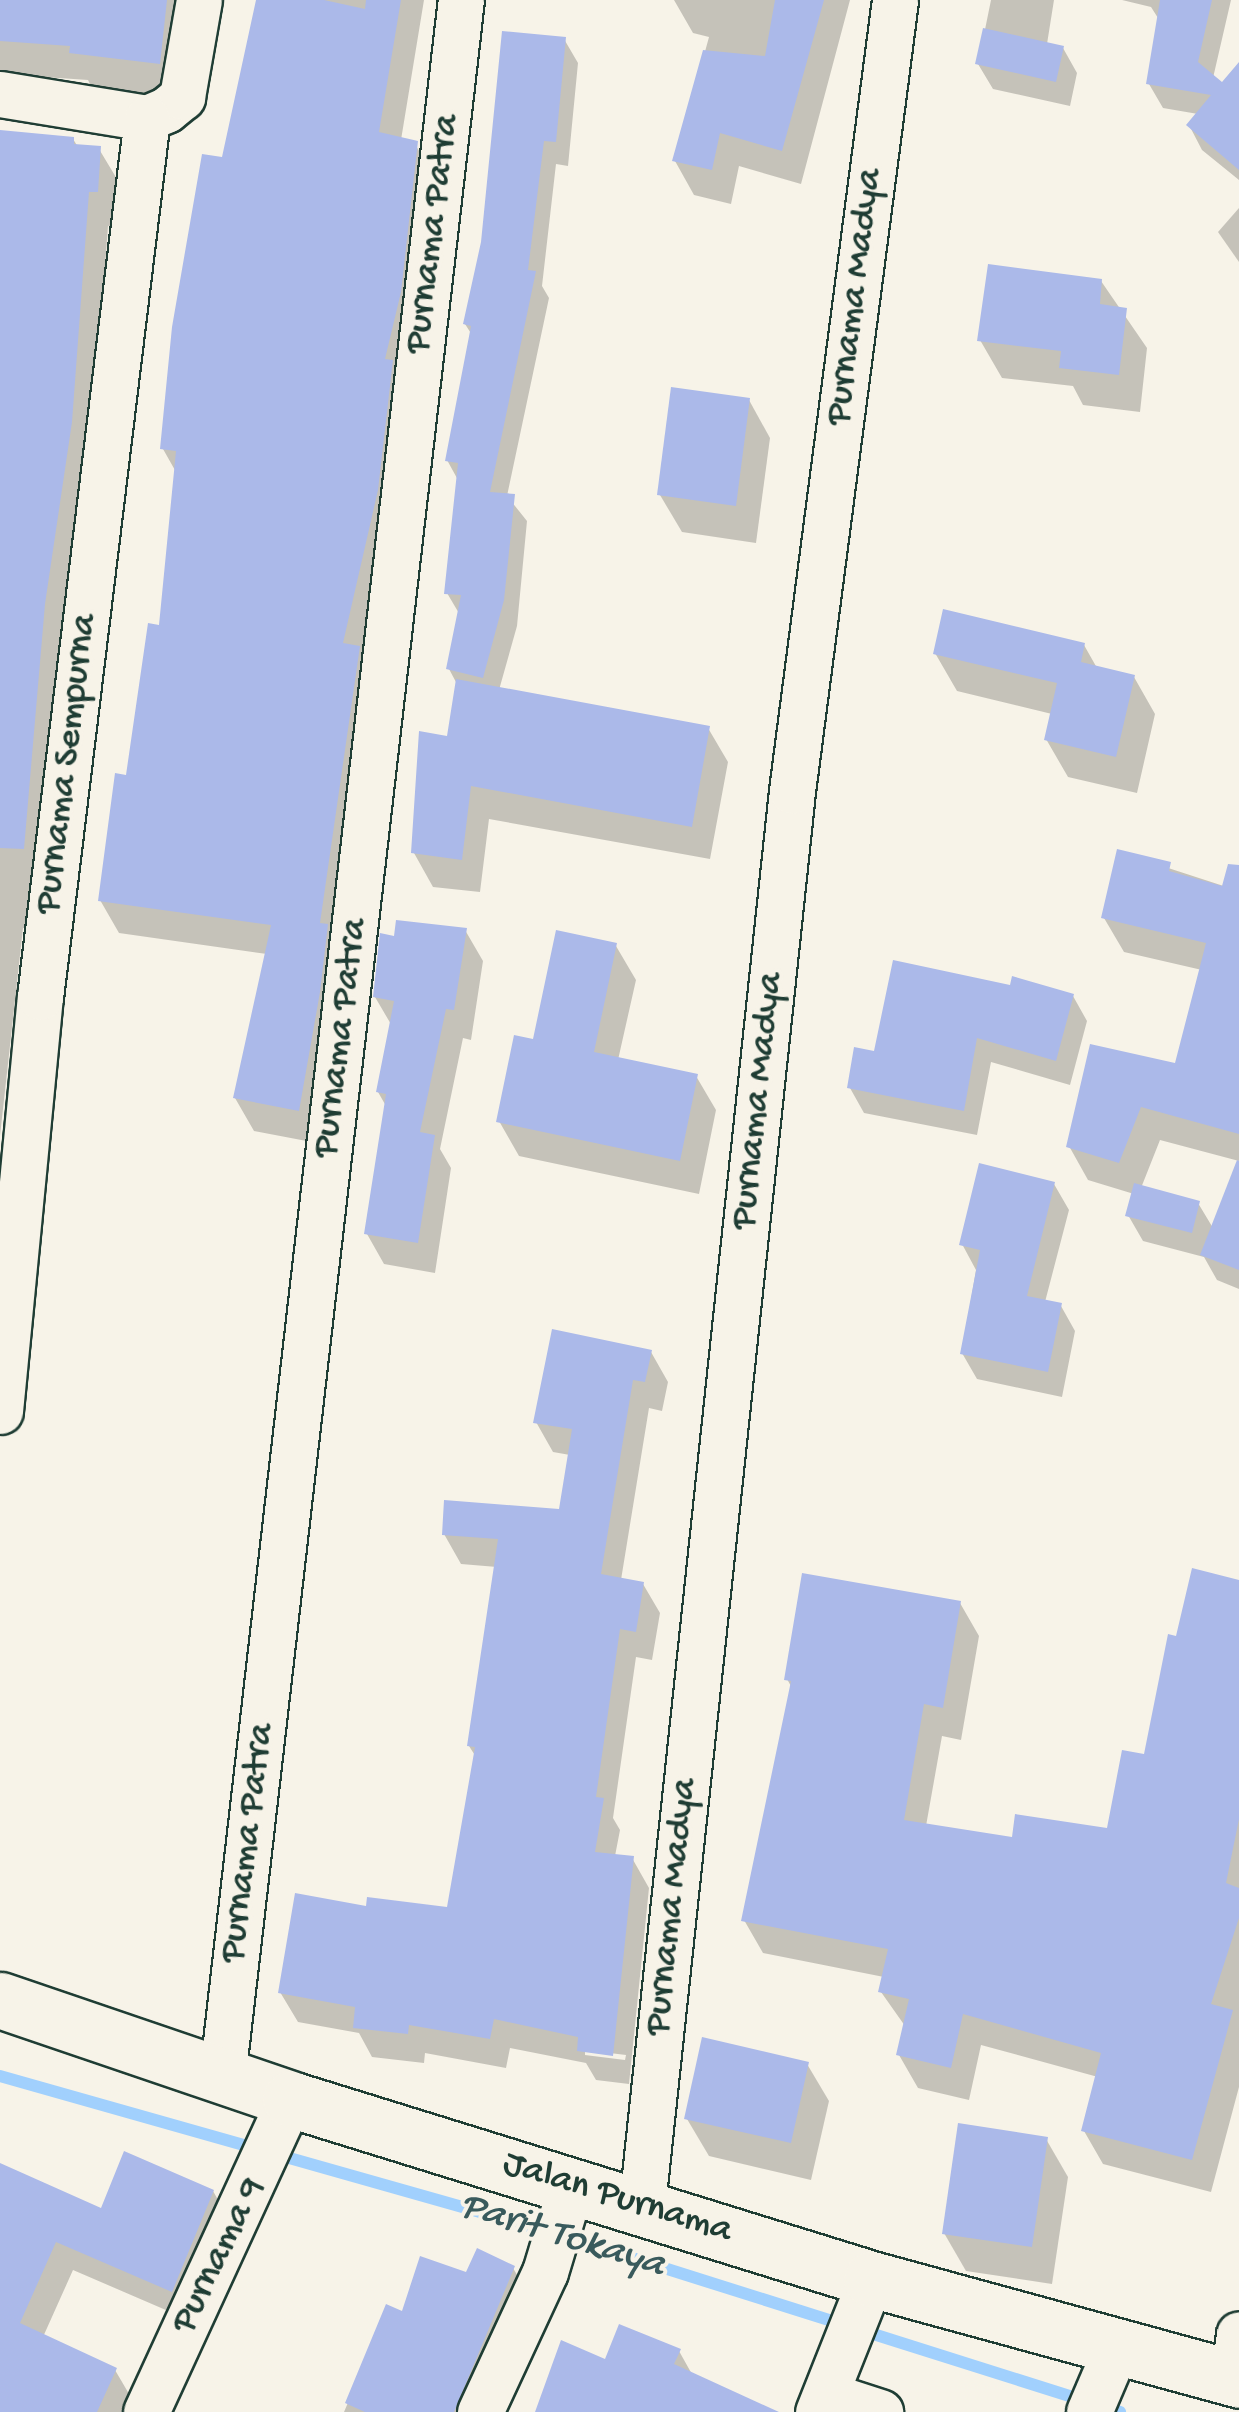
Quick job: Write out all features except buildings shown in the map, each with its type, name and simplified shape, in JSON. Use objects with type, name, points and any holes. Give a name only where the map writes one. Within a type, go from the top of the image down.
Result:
[{"type":"street","points":[[0,94],[147,118],[182,96],[199,0]]},
{"type":"street","name":"Purnama Patra","points":[[222,2077],[461,0]]},
{"type":"street","name":"Purnama Madya","points":[[642,2204],[792,791],[894,0]]},
{"type":"street","name":"Purnama Sempurna","points":[[0,1411],[42,978],[147,118]]},
{"type":"street","name":"Jalan Purnama","points":[[0,2000],[222,2077],[284,2118],[566,2202],[642,2204],[864,2298],[1101,2384],[1237,2364]]},
{"type":"street","name":"Purnama 9","points":[[146,2412],[284,2118]]},
{"type":"street","points":[[480,2412],[545,2272],[566,2202]]},
{"type":"street","points":[[864,2298],[827,2393],[880,2412]]},
{"type":"waterway","name":"Parit Tokaya","points":[[0,2076],[547,2231],[1120,2412]]}]
